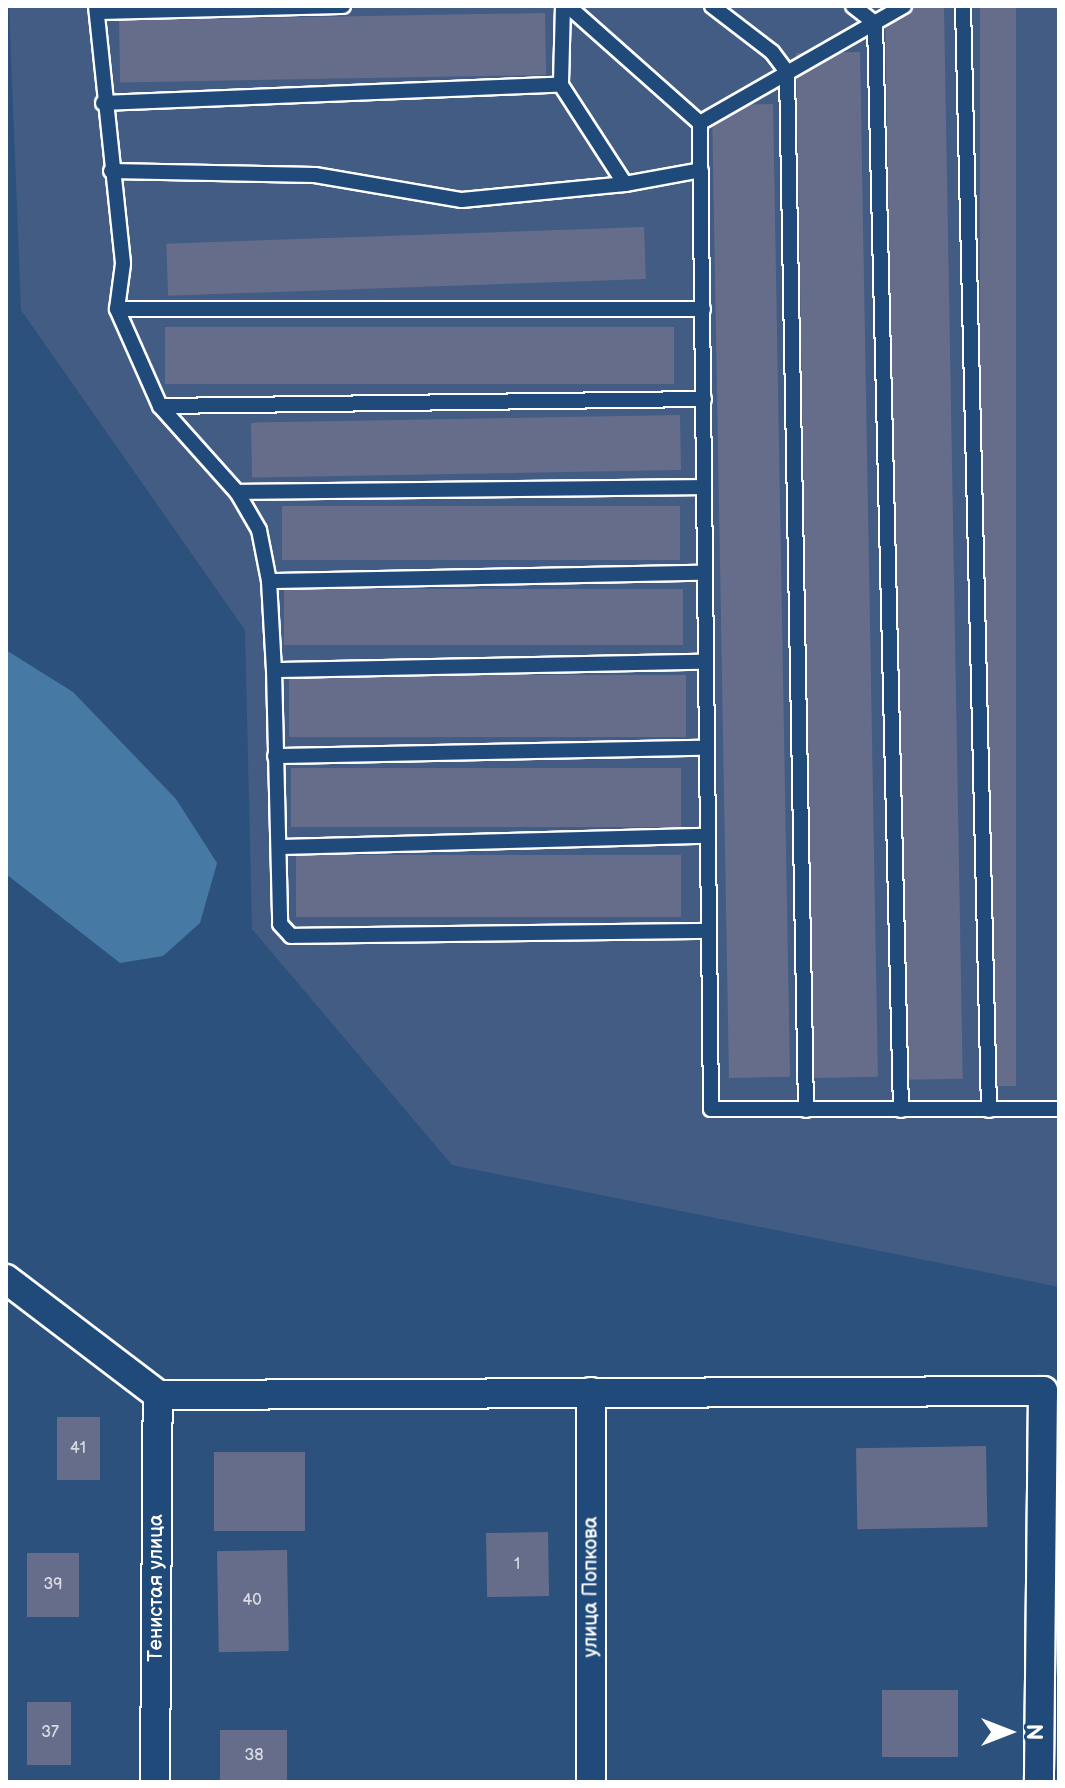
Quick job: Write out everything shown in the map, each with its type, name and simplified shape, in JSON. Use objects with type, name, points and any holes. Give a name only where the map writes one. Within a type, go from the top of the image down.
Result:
[{"type":"street","points":[[6,1279],[158,1395],[1051,1391],[1039,1782]]},
{"type":"street","name":"улица Попкова","points":[[591,1392],[591,1782]]},
{"type":"street","name":"Тенистая улица","points":[[155,1782],[158,1395]]},
{"type":"lane","points":[[343,6],[96,9],[103,103],[123,264],[117,309],[160,406],[237,492],[259,530],[269,581],[274,670],[280,924],[291,936],[709,931]]},
{"type":"lane","points":[[566,6],[561,85],[625,184]]},
{"type":"lane","points":[[566,6],[700,123],[711,1109],[1059,1109]]},
{"type":"lane","points":[[712,6],[772,52],[787,72],[806,1110]]},
{"type":"lane","points":[[853,6],[875,23]]},
{"type":"lane","points":[[700,123],[904,6]]},
{"type":"lane","points":[[963,6],[989,1110]]},
{"type":"lane","points":[[875,23],[901,1110]]},
{"type":"lane","points":[[103,103],[561,85]]},
{"type":"lane","points":[[111,171],[315,175],[462,200],[625,184],[701,170]]},
{"type":"lane","points":[[117,309],[703,309]]},
{"type":"lane","points":[[160,406],[704,399]]},
{"type":"lane","points":[[237,492],[704,487]]},
{"type":"lane","points":[[269,581],[705,573]]},
{"type":"lane","points":[[274,670],[706,662]]},
{"type":"lane","points":[[275,756],[707,748]]},
{"type":"lane","points":[[279,847],[708,836]]},
{"type":"shaded area","points":[[9,6],[1059,6],[1059,1287],[452,1165],[252,929],[245,630],[21,310]]},
{"type":"shaded area","points":[[6,650],[73,692],[176,799],[217,863],[200,923],[163,956],[120,963],[6,874]]},
{"type":"building","points":[[980,6],[1016,6],[1016,1086],[980,1086]]},
{"type":"building","points":[[944,7],[963,1079],[904,1080],[885,8]]},
{"type":"building","points":[[545,13],[546,75],[120,82],[119,20]]},
{"type":"building","points":[[860,52],[878,1077],[814,1078],[796,53]]},
{"type":"building","points":[[773,104],[790,1077],[729,1078],[712,105]]},
{"type":"building","points":[[644,227],[646,279],[168,296],[166,244]]},
{"type":"building","points":[[165,327],[674,327],[674,384],[165,384]]},
{"type":"building","points":[[680,415],[681,470],[252,477],[251,422]]},
{"type":"building","points":[[282,506],[680,506],[680,560],[282,560]]},
{"type":"building","points":[[284,589],[683,589],[683,645],[284,645]]},
{"type":"building","points":[[289,675],[686,675],[686,737],[289,737]]},
{"type":"building","points":[[291,768],[681,768],[681,827],[291,827]]},
{"type":"building","points":[[296,855],[681,855],[681,917],[296,917]]},
{"type":"building","points":[[57,1417],[100,1417],[100,1480],[57,1480]]},
{"type":"building","points":[[986,1446],[987,1527],[857,1529],[856,1448]]},
{"type":"building","points":[[214,1452],[305,1452],[305,1531],[214,1531]]},
{"type":"building","points":[[548,1532],[549,1596],[487,1597],[486,1533]]},
{"type":"building","points":[[287,1550],[289,1651],[219,1652],[217,1551]]},
{"type":"building","points":[[27,1553],[79,1553],[79,1617],[27,1617]]},
{"type":"building","points":[[882,1690],[958,1690],[958,1757],[882,1757]]},
{"type":"building","points":[[27,1702],[71,1702],[71,1765],[27,1765]]},
{"type":"building","points":[[220,1730],[287,1730],[287,1782],[220,1782]]}]
